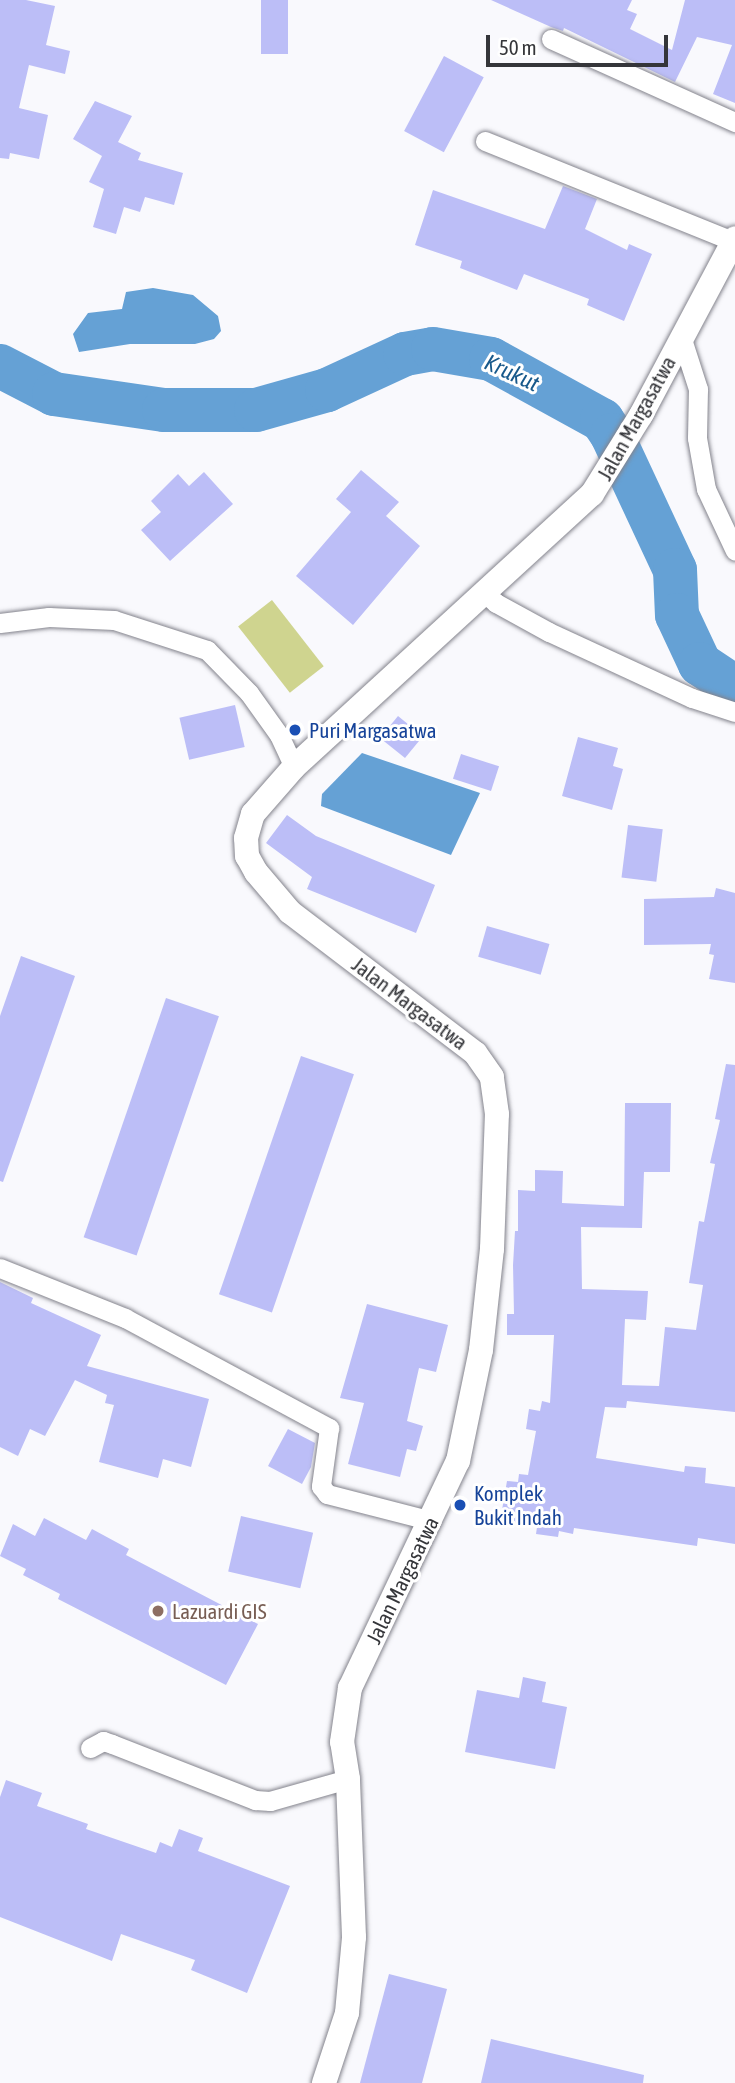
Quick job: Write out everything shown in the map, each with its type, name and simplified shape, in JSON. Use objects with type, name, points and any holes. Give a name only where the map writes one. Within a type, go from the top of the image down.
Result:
[{"type":"street","points":[[551,39],[735,122]]},
{"type":"street","points":[[485,141],[734,239]]},
{"type":"street","name":"Jalan Margasatwa","points":[[324,2083],[347,2014],[354,1937],[348,1779],[342,1742],[351,1688],[458,1461],[481,1350],[492,1249],[498,1114],[492,1077],[475,1052],[290,912],[256,872],[247,856],[246,838],[253,814],[294,767],[592,494],[641,415],[734,239]]},
{"type":"street","points":[[681,336],[698,389],[697,438],[706,489],[735,551]]},
{"type":"street","points":[[484,592],[496,603],[549,632],[692,698],[735,712]]},
{"type":"street","points":[[0,623],[49,617],[114,620],[207,650],[254,701],[279,735],[294,767]]},
{"type":"street","points":[[0,1268],[125,1318],[329,1428],[321,1486],[327,1494],[432,1521]]},
{"type":"street","points":[[90,1748],[103,1741],[255,1800],[270,1801],[348,1779]]},
{"type":"green space","points":[[272,600],[324,666],[290,693],[238,626]]},
{"type":"water","points":[[153,288],[193,295],[218,316],[221,331],[214,339],[195,344],[130,344],[79,352],[73,334],[88,313],[122,309],[126,292]]},
{"type":"water","points":[[362,753],[480,793],[451,855],[321,806],[322,794]]},
{"type":"building","points":[[0,0],[26,0],[55,6],[46,45],[70,51],[65,74],[29,65],[19,108],[48,115],[39,159],[10,153],[9,159],[0,158]]},
{"type":"building","points":[[261,0],[288,0],[288,54],[261,54]]},
{"type":"building","points":[[491,0],[632,0],[627,10],[637,14],[630,29],[672,50],[685,0],[735,0],[735,103],[713,94],[732,45],[697,37],[675,82],[564,28],[563,31],[551,27]]},
{"type":"building","points":[[444,56],[484,77],[444,152],[404,131]]},
{"type":"building","points":[[95,101],[132,116],[118,142],[141,153],[138,160],[183,173],[174,205],[145,197],[140,212],[124,207],[116,234],[93,227],[104,189],[89,182],[102,156],[73,139]]},
{"type":"building","points":[[563,186],[597,199],[585,229],[627,250],[629,244],[652,254],[624,321],[587,305],[589,299],[524,274],[517,290],[460,268],[462,261],[415,245],[433,190],[545,229]]},
{"type":"building","points":[[361,470],[399,502],[386,516],[420,546],[353,625],[296,576],[351,512],[336,499]]},
{"type":"building","points":[[204,472],[233,504],[170,561],[141,530],[161,512],[151,501],[178,474],[189,486]]},
{"type":"building","points":[[235,705],[245,747],[189,760],[179,718]]},
{"type":"building","points":[[398,716],[419,733],[419,741],[405,758],[380,738]]},
{"type":"building","points":[[578,737],[618,748],[613,766],[623,769],[612,810],[562,796]]},
{"type":"building","points":[[461,754],[499,766],[491,791],[453,779]]},
{"type":"building","points":[[287,815],[316,836],[435,885],[416,933],[307,889],[312,877],[266,843]]},
{"type":"building","points":[[628,825],[663,829],[656,882],[622,878]]},
{"type":"building","points":[[716,888],[735,893],[735,983],[709,979],[714,955],[709,954],[711,944],[644,945],[644,899],[714,897]]},
{"type":"building","points":[[487,926],[549,944],[541,975],[478,957]]},
{"type":"building","points":[[21,956],[75,976],[3,1182],[0,1181],[0,1016]]},
{"type":"building","points":[[166,998],[219,1016],[137,1255],[84,1237]]},
{"type":"building","points":[[301,1056],[354,1074],[272,1313],[219,1294]]},
{"type":"building","points":[[726,1064],[735,1065],[735,1412],[627,1401],[626,1408],[605,1407],[596,1458],[684,1472],[685,1466],[706,1468],[705,1483],[735,1487],[735,1544],[698,1538],[697,1546],[574,1528],[573,1534],[559,1531],[558,1537],[536,1534],[537,1527],[511,1523],[512,1511],[502,1510],[507,1481],[518,1482],[519,1474],[528,1475],[536,1431],[526,1429],[529,1409],[540,1411],[542,1401],[550,1403],[554,1335],[507,1335],[507,1314],[514,1314],[513,1265],[515,1231],[518,1231],[518,1190],[535,1191],[535,1170],[563,1171],[562,1203],[624,1206],[625,1103],[671,1103],[670,1172],[644,1172],[642,1228],[581,1227],[582,1289],[648,1291],[646,1320],[625,1319],[622,1385],[659,1386],[665,1327],[696,1330],[703,1285],[689,1283],[699,1221],[704,1222],[715,1164],[710,1163],[720,1120],[715,1119]]},
{"type":"building","points":[[0,1282],[33,1298],[31,1303],[101,1335],[87,1366],[209,1399],[191,1467],[163,1459],[158,1478],[99,1462],[114,1405],[105,1403],[107,1395],[75,1380],[45,1436],[30,1429],[18,1456],[0,1447]]},
{"type":"building","points":[[367,1304],[448,1325],[436,1372],[419,1368],[407,1421],[423,1426],[416,1451],[407,1449],[400,1477],[348,1464],[364,1403],[340,1398]]},
{"type":"building","points":[[288,1429],[315,1443],[311,1467],[302,1484],[268,1466]]},
{"type":"building","points":[[241,1516],[313,1533],[300,1588],[228,1572]]},
{"type":"building","name":"Lazuardi GIS","points":[[44,1518],[86,1540],[92,1529],[129,1549],[126,1555],[258,1624],[226,1685],[58,1599],[60,1594],[23,1575],[26,1569],[0,1556],[13,1524],[35,1536]]},
{"type":"building","points":[[523,1677],[546,1682],[542,1702],[567,1707],[555,1769],[465,1752],[477,1690],[519,1698]]},
{"type":"building","points":[[6,1780],[42,1793],[37,1806],[88,1824],[86,1829],[156,1853],[160,1842],[172,1847],[179,1829],[203,1838],[198,1851],[290,1886],[247,1993],[191,1970],[195,1960],[121,1934],[112,1961],[0,1917],[0,1797]]},
{"type":"building","points":[[389,1974],[447,1989],[422,2083],[360,2083]]},
{"type":"building","points":[[491,2039],[644,2075],[643,2083],[481,2083]]},
{"type":"waterway","name":"Krukut","points":[[0,366],[54,394],[164,410],[256,410],[327,390],[405,354],[433,349],[491,359],[602,420],[612,435],[675,570],[677,615],[700,664],[735,687]]},
{"type":"place","name":"Puri Margasatwa","points":[[295,730]]},
{"type":"place","name":"Komplek Bukit Indah","points":[[460,1505]]},
{"type":"place","name":"Lazuardi GIS","points":[[158,1611]]}]
